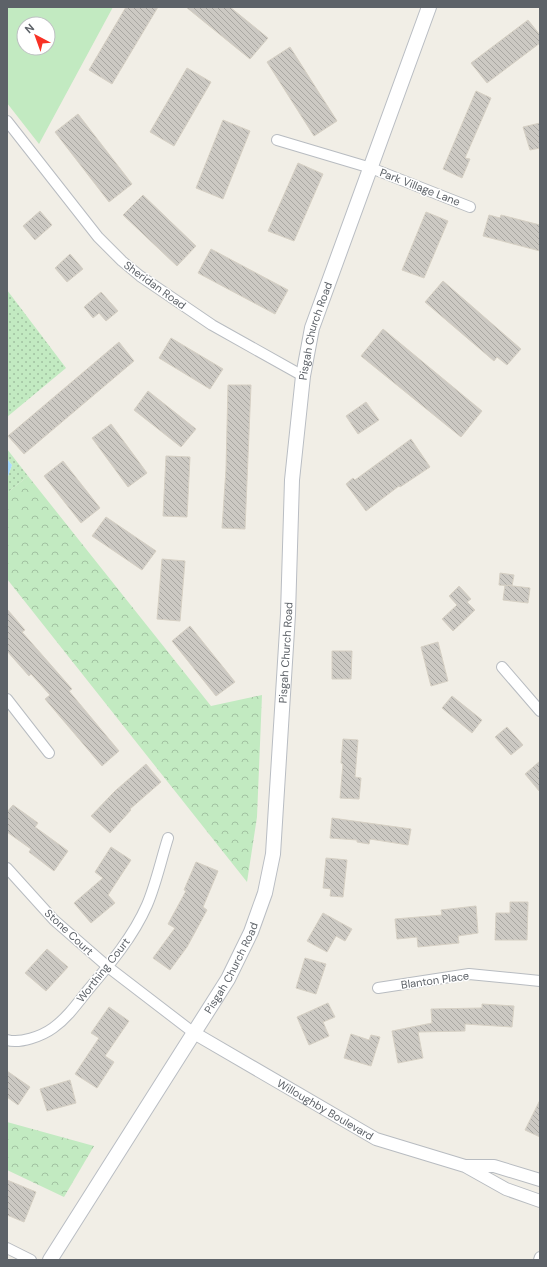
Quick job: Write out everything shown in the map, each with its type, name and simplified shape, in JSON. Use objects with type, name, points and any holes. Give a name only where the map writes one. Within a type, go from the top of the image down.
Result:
[{"type":"main road","name":"Pisgah Church Road","points":[[50,1260],[228,979],[251,932],[266,893],[273,854],[288,614],[292,480],[303,376],[312,328],[429,7]]},
{"type":"street","name":"Sheridan Road","points":[[7,121],[98,237],[122,261],[140,276],[212,325],[303,376]]},
{"type":"street","name":"Park Village Lane","points":[[277,140],[371,168],[470,207]]},
{"type":"street","points":[[502,667],[540,711]]},
{"type":"street","points":[[7,699],[49,753]]},
{"type":"street","name":"Worthing Court","points":[[7,1040],[13,1041],[38,1036],[52,1028],[68,1014],[108,967],[123,947],[147,905],[168,838]]},
{"type":"street","name":"Stone Court","points":[[7,868],[54,920],[108,967],[194,1033]]},
{"type":"street","name":"Blanton Place","points":[[378,988],[470,974],[540,981]]},
{"type":"street","name":"Willoughby Boulevard","points":[[194,1033],[376,1139],[465,1166],[506,1189],[540,1201]]},
{"type":"street","name":"Willoughby Boulevard","points":[[465,1166],[494,1166],[540,1180]]},
{"type":"street","points":[[7,1248],[31,1260]]},
{"type":"green space","points":[[7,7],[113,7],[39,144],[7,103]]},
{"type":"green space","points":[[7,290],[66,368],[7,417]]},
{"type":"green space","points":[[7,449],[28,476],[7,493],[7,479],[12,465],[7,459]]},
{"type":"green space","points":[[28,476],[211,706],[262,695],[257,817],[247,882],[7,579],[7,493]]},
{"type":"green space","points":[[7,1122],[94,1146],[64,1197],[7,1170]]},
{"type":"water","points":[[7,459],[12,465],[7,479]]},
{"type":"building","points":[[126,7],[158,7],[112,84],[89,70]]},
{"type":"building","points":[[186,7],[230,7],[268,38],[250,59]]},
{"type":"building","points":[[528,20],[540,35],[540,43],[487,83],[471,63]]},
{"type":"building","points":[[290,47],[337,121],[314,136],[267,62]]},
{"type":"building","points":[[187,68],[211,82],[174,146],[150,132]]},
{"type":"building","points":[[476,91],[491,98],[465,158],[470,159],[462,178],[443,169]]},
{"type":"building","points":[[78,114],[132,184],[109,202],[55,132]]},
{"type":"building","points":[[223,120],[250,131],[223,199],[196,188]]},
{"type":"building","points":[[540,123],[540,148],[530,150],[523,127]]},
{"type":"building","points":[[298,163],[323,174],[294,241],[268,231]]},
{"type":"building","points":[[143,195],[196,246],[177,266],[123,215]]},
{"type":"building","points":[[40,211],[52,225],[35,240],[23,226]]},
{"type":"building","points":[[426,212],[448,221],[424,278],[402,270]]},
{"type":"building","points":[[489,215],[500,218],[501,215],[540,225],[540,251],[483,236]]},
{"type":"building","points":[[211,249],[288,290],[275,314],[198,273]]},
{"type":"building","points":[[70,254],[83,269],[67,282],[55,268]]},
{"type":"building","points":[[443,281],[521,349],[507,365],[497,357],[494,361],[425,302]]},
{"type":"building","points":[[101,292],[118,311],[106,321],[99,313],[93,318],[84,307]]},
{"type":"building","points":[[383,329],[482,411],[461,437],[361,356]]},
{"type":"building","points":[[171,338],[223,369],[210,389],[159,358]]},
{"type":"building","points":[[119,342],[134,361],[24,454],[8,436]]},
{"type":"building","points":[[228,385],[251,385],[245,529],[222,528],[226,469]]},
{"type":"building","points":[[148,391],[196,429],[181,447],[134,410]]},
{"type":"building","points":[[366,402],[379,420],[358,434],[346,416]]},
{"type":"building","points":[[111,424],[147,473],[128,487],[92,438]]},
{"type":"building","points":[[411,439],[430,467],[400,487],[399,486],[366,511],[346,484],[353,478],[355,480]]},
{"type":"building","points":[[166,456],[190,457],[187,517],[163,516]]},
{"type":"building","points":[[63,461],[100,508],[81,523],[44,476]]},
{"type":"building","points":[[106,517],[156,551],[142,570],[92,536]]},
{"type":"building","points":[[162,559],[185,561],[180,621],[157,619]]},
{"type":"building","points":[[500,573],[514,575],[512,586],[499,585]]},
{"type":"building","points":[[505,585],[530,588],[528,603],[503,600]]},
{"type":"building","points":[[459,586],[471,599],[467,602],[475,610],[453,631],[442,619],[457,605],[449,596]]},
{"type":"building","points":[[7,609],[25,630],[22,632],[72,689],[69,691],[119,751],[102,766],[45,699],[50,695],[31,674],[29,676],[7,651]]},
{"type":"building","points":[[190,626],[235,682],[216,696],[172,641]]},
{"type":"building","points":[[438,642],[448,681],[431,686],[421,647]]},
{"type":"building","points":[[332,651],[352,651],[351,679],[332,679]]},
{"type":"building","points":[[452,696],[482,720],[472,733],[442,708]]},
{"type":"building","points":[[507,727],[523,745],[511,755],[495,737]]},
{"type":"building","points":[[343,739],[358,740],[355,777],[361,778],[359,799],[340,798],[343,764],[341,763]]},
{"type":"building","points":[[540,761],[540,792],[525,774]]},
{"type":"building","points":[[146,764],[161,782],[130,809],[131,810],[110,833],[91,816],[115,791]]},
{"type":"building","points":[[13,805],[38,823],[35,827],[68,851],[54,871],[29,852],[31,849],[7,832],[7,812]]},
{"type":"building","points":[[332,818],[411,829],[408,845],[370,839],[369,844],[357,842],[357,840],[330,838]]},
{"type":"building","points":[[111,847],[131,860],[108,895],[115,903],[91,923],[74,903],[103,878],[95,872]]},
{"type":"building","points":[[326,858],[347,860],[343,897],[330,896],[331,889],[323,888]]},
{"type":"building","points":[[196,862],[218,871],[203,907],[207,910],[187,947],[170,970],[153,958],[175,928],[168,924],[186,891],[184,890]]},
{"type":"building","points":[[510,902],[528,902],[527,940],[495,940],[496,913],[510,913]]},
{"type":"building","points":[[476,906],[478,933],[458,936],[459,943],[418,947],[417,937],[397,939],[395,919],[442,915],[441,910]]},
{"type":"building","points":[[323,913],[352,929],[345,941],[336,936],[327,952],[307,941]]},
{"type":"building","points":[[47,949],[68,967],[46,991],[25,973]]},
{"type":"building","points":[[305,958],[326,964],[316,994],[296,988]]},
{"type":"building","points":[[328,1003],[335,1017],[323,1022],[329,1036],[309,1045],[297,1017]]},
{"type":"building","points":[[482,1004],[514,1006],[512,1027],[465,1024],[465,1031],[418,1032],[423,1058],[398,1063],[392,1031],[432,1023],[431,1009],[482,1008]]},
{"type":"building","points":[[109,1007],[129,1021],[105,1056],[114,1062],[97,1088],[75,1074],[99,1038],[91,1033]]},
{"type":"building","points":[[351,1034],[369,1040],[371,1035],[380,1037],[371,1066],[344,1058]]},
{"type":"building","points":[[7,1071],[30,1087],[18,1105],[7,1097]]},
{"type":"building","points":[[70,1080],[76,1103],[47,1111],[40,1089]]},
{"type":"building","points":[[540,1100],[540,1137],[525,1130]]},
{"type":"building","points":[[7,1180],[36,1192],[24,1222],[7,1215]]}]
